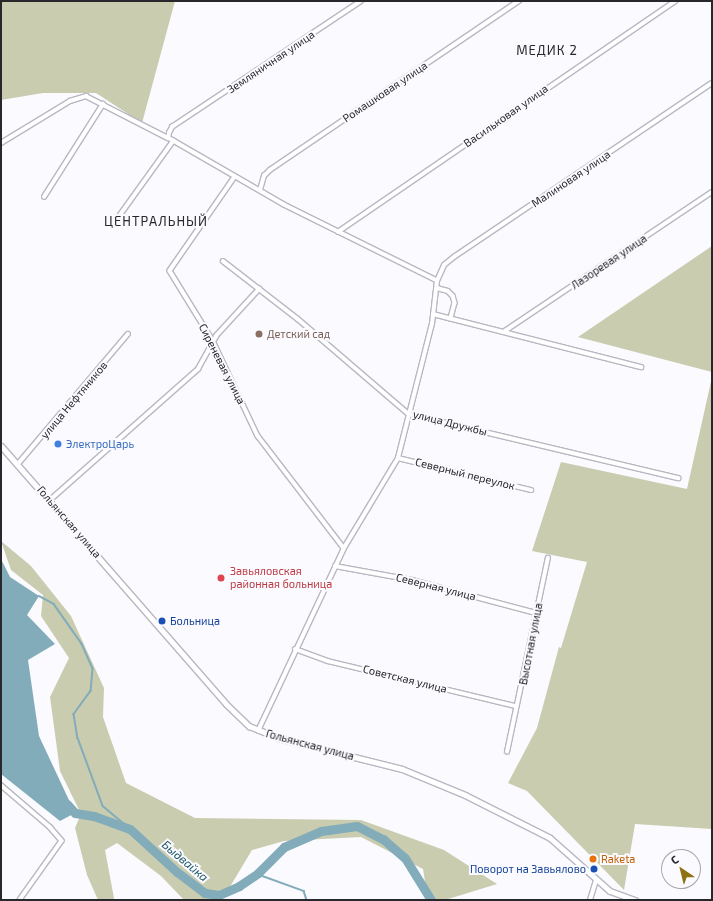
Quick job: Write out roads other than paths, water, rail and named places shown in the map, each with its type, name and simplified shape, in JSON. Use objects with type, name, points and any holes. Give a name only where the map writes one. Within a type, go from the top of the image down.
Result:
[{"type":"main road","name":"Гольянская улица","points":[[1,446],[50,500],[226,704],[249,726],[258,730],[402,769],[465,795],[550,838],[564,848],[596,880],[619,896],[635,900]]},
{"type":"street","name":"Земляничная улица","points":[[168,138],[172,127],[181,123],[361,1]]},
{"type":"street","name":"Ромашковая улица","points":[[260,190],[264,176],[270,170],[519,1]]},
{"type":"street","name":"Васильковая улица","points":[[338,232],[675,1]]},
{"type":"street","name":"Малиновая улица","points":[[437,281],[444,265],[454,257],[712,83]]},
{"type":"street","points":[[1,143],[79,97],[86,96],[172,140],[235,178],[260,190],[314,221],[437,281],[438,288],[434,314],[398,458],[344,548],[258,730]]},
{"type":"street","points":[[44,197],[103,104]]},
{"type":"street","points":[[112,226],[172,140]]},
{"type":"street","name":"Сиреневая улица","points":[[235,178],[170,271],[213,341],[258,436],[344,548]]},
{"type":"street","name":"Лазоревая улица","points":[[505,331],[712,192]]},
{"type":"street","name":"улица Дружбы","points":[[223,261],[298,319],[409,414],[678,478]]},
{"type":"street","points":[[438,288],[448,291],[453,296],[455,303],[451,318]]},
{"type":"street","points":[[50,500],[198,369],[213,341],[259,289]]},
{"type":"street","points":[[434,314],[641,367]]},
{"type":"street","name":"улица Нефтяников","points":[[18,464],[128,334]]},
{"type":"street","name":"Северный переулок","points":[[398,458],[531,490]]},
{"type":"street","name":"Высотная улица","points":[[507,752],[515,706],[522,689],[536,612],[548,558]]},
{"type":"street","name":"Северная улица","points":[[335,566],[412,580],[536,612]]},
{"type":"street","name":"Советская улица","points":[[295,649],[328,661],[515,706]]},
{"type":"street","points":[[1,785],[50,827],[62,841],[20,900]]},
{"type":"street","points":[[590,900],[596,880]]},
{"type":"water","points":[[1,559],[10,577],[39,596],[27,615],[55,644],[28,660],[39,736],[75,813],[60,821],[1,774]]},
{"type":"waterway","points":[[39,596],[54,604],[82,644],[93,669],[91,691],[74,714],[78,738],[103,806],[130,829]]},
{"type":"waterway","name":"Быдвайка","points":[[67,804],[75,813],[94,816],[130,829],[177,872],[205,893],[219,895],[239,886],[258,873],[284,847],[321,831],[357,826],[383,839],[405,858],[431,900]]},
{"type":"waterway","points":[[257,874],[304,891],[307,900]]},
{"type":"place","name":"Детский сад","points":[[259,334]]},
{"type":"place","name":"ЭлектроЦарь","points":[[58,444]]},
{"type":"place","name":"Завьяловская районная больница","points":[[221,578]]},
{"type":"place","name":"Больница","points":[[162,621]]},
{"type":"place","name":"Raketa","points":[[593,859]]},
{"type":"place","name":"Поворот на Завьялово","points":[[594,869]]},
{"type":"district","name":"МЕДИК 2","points":[[547,50]]},
{"type":"district","name":"ЦЕНТРАЛЬНЫЙ","points":[[156,221]]}]
